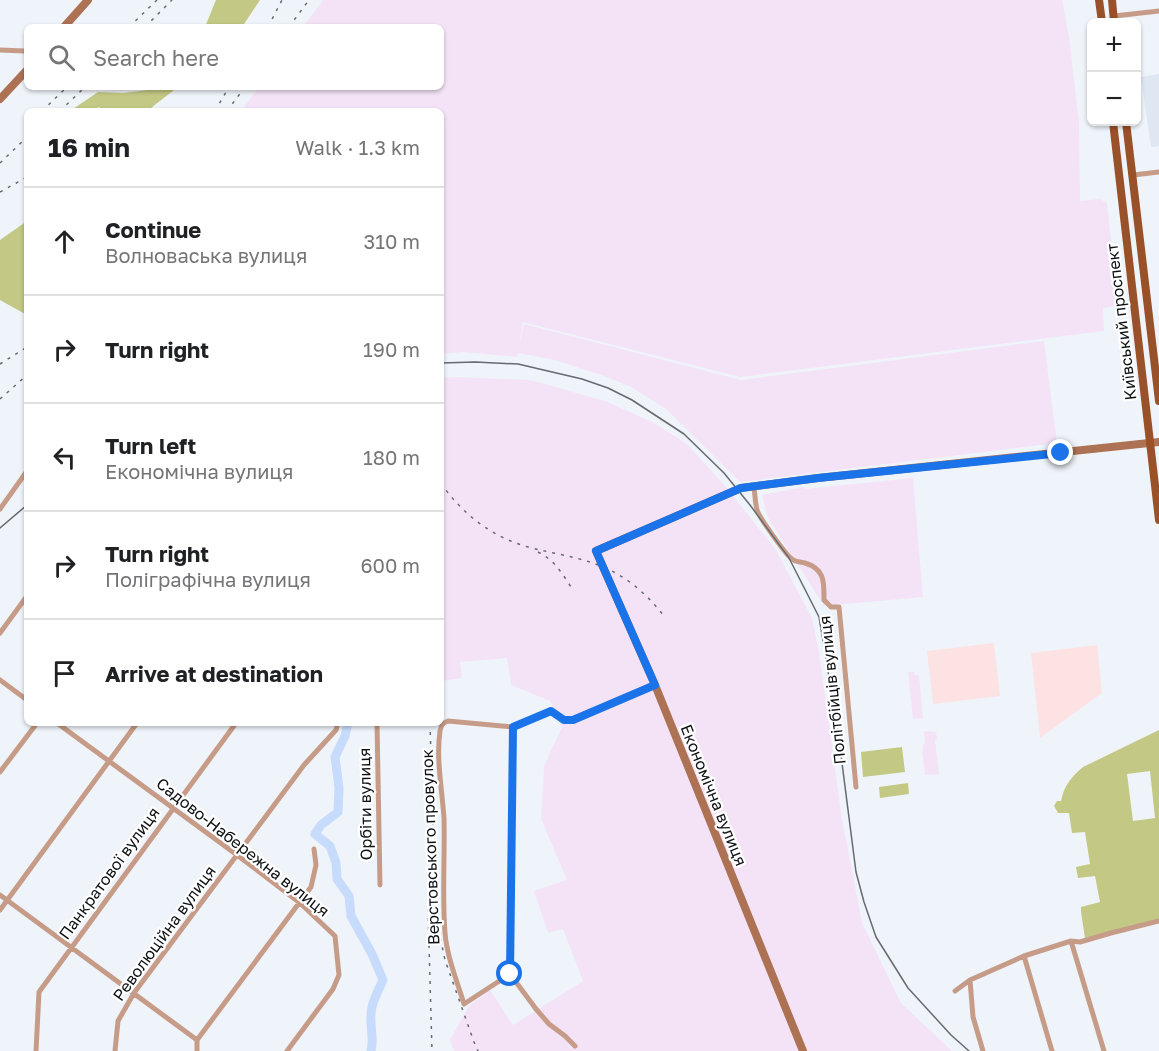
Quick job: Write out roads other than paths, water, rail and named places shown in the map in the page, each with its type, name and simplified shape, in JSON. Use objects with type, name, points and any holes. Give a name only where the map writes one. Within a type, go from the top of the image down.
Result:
[{"type":"main road","points":[[1099,1],[1102,6],[1108,8],[1112,0]]},
{"type":"main road","points":[[1112,0],[1114,18]]},
{"type":"main road","points":[[1099,1],[1101,18]]},
{"type":"main road","name":"Київський проспект","points":[[1114,126],[1155,443],[1159,520]]},
{"type":"main road","name":"Київський проспект","points":[[1127,126],[1159,401]]},
{"type":"street","points":[[67,24],[88,0]]},
{"type":"street","points":[[1120,18],[1159,11]]},
{"type":"street","points":[[0,50],[24,51]]},
{"type":"street","points":[[0,99],[24,73]]},
{"type":"street","points":[[1133,175],[1159,172]]},
{"type":"street","points":[[754,487],[818,478],[1155,443]]},
{"type":"street","points":[[0,509],[24,475]]},
{"type":"street","name":"Економічна вулиця","points":[[754,487],[741,488],[596,551],[655,685],[803,1051]]},
{"type":"street","name":"Політбійців вулиця","points":[[754,487],[757,510],[775,537],[792,560],[818,569],[824,589],[824,600],[831,607],[839,607],[856,786]]},
{"type":"street","points":[[0,633],[24,600]]},
{"type":"street","points":[[0,680],[24,698]]},
{"type":"street","points":[[575,1046],[549,1024],[510,974],[513,727],[551,711],[564,720],[573,720],[655,685]]},
{"type":"street","name":"Верстовського провулок","points":[[444,723],[448,721],[513,727]]},
{"type":"street","points":[[0,772],[35,726]]},
{"type":"street","name":"Садово-Набережна вулиця","points":[[61,726],[300,903],[335,936],[339,975],[333,989],[287,1051]]},
{"type":"street","points":[[0,910],[135,726]]},
{"type":"street","name":"Панкратової вулиця","points":[[36,1051],[39,992],[234,726]]},
{"type":"street","name":"Революційна вулиця","points":[[115,1051],[118,1021],[134,993],[304,765],[337,726]]},
{"type":"street","name":"Орбіти вулиця","points":[[377,726],[380,885]]},
{"type":"street","name":"Верстовського провулок","points":[[442,726],[440,778],[444,817],[445,934],[449,958],[464,1004],[510,974]]},
{"type":"street","points":[[197,1051],[197,1040],[311,886],[316,865],[314,849]]},
{"type":"street","points":[[0,895],[197,1040]]},
{"type":"street","points":[[955,991],[970,980],[1023,956],[1071,941],[1080,942],[1159,921]]},
{"type":"street","points":[[1071,941],[1104,1051]]},
{"type":"street","points":[[1023,956],[1052,1051]]},
{"type":"street","points":[[970,980],[973,1017],[984,1051]]},
{"type":"waterway","points":[[347,726],[335,757],[339,788],[338,812],[321,825],[315,834],[330,846],[336,863],[337,879],[349,896],[351,916],[383,980],[371,1012],[371,1051]]},
{"type":"tram line","points":[[444,363],[518,364],[582,379],[608,388],[632,400],[684,434],[724,473],[750,505],[789,558],[819,617],[838,732],[856,872],[876,937],[908,988],[951,1035],[969,1051]]},
{"type":"tram line","points":[[0,528],[24,508]]},
{"type":"railway","points":[[132,24],[157,0]]},
{"type":"railway","points":[[148,24],[172,0]]},
{"type":"railway","points":[[270,24],[282,0]]},
{"type":"railway","points":[[291,24],[309,0]]},
{"type":"railway","points":[[45,108],[64,90]]},
{"type":"railway","points":[[63,108],[82,90]]},
{"type":"railway","points":[[217,108],[227,90]]},
{"type":"railway","points":[[229,108],[243,90]]},
{"type":"railway","points":[[0,163],[24,140]]},
{"type":"railway","points":[[0,192],[24,179]]},
{"type":"railway","points":[[0,364],[24,349]]},
{"type":"railway","points":[[0,399],[24,378]]},
{"type":"railway","points":[[444,487],[458,505],[490,531],[515,543],[602,566],[641,591],[664,616]]},
{"type":"railway","points":[[538,552],[554,564],[573,590]]},
{"type":"railway","points":[[430,726],[438,927],[445,960],[478,1051]]},
{"type":"railway","points":[[428,909],[432,1051]]}]
